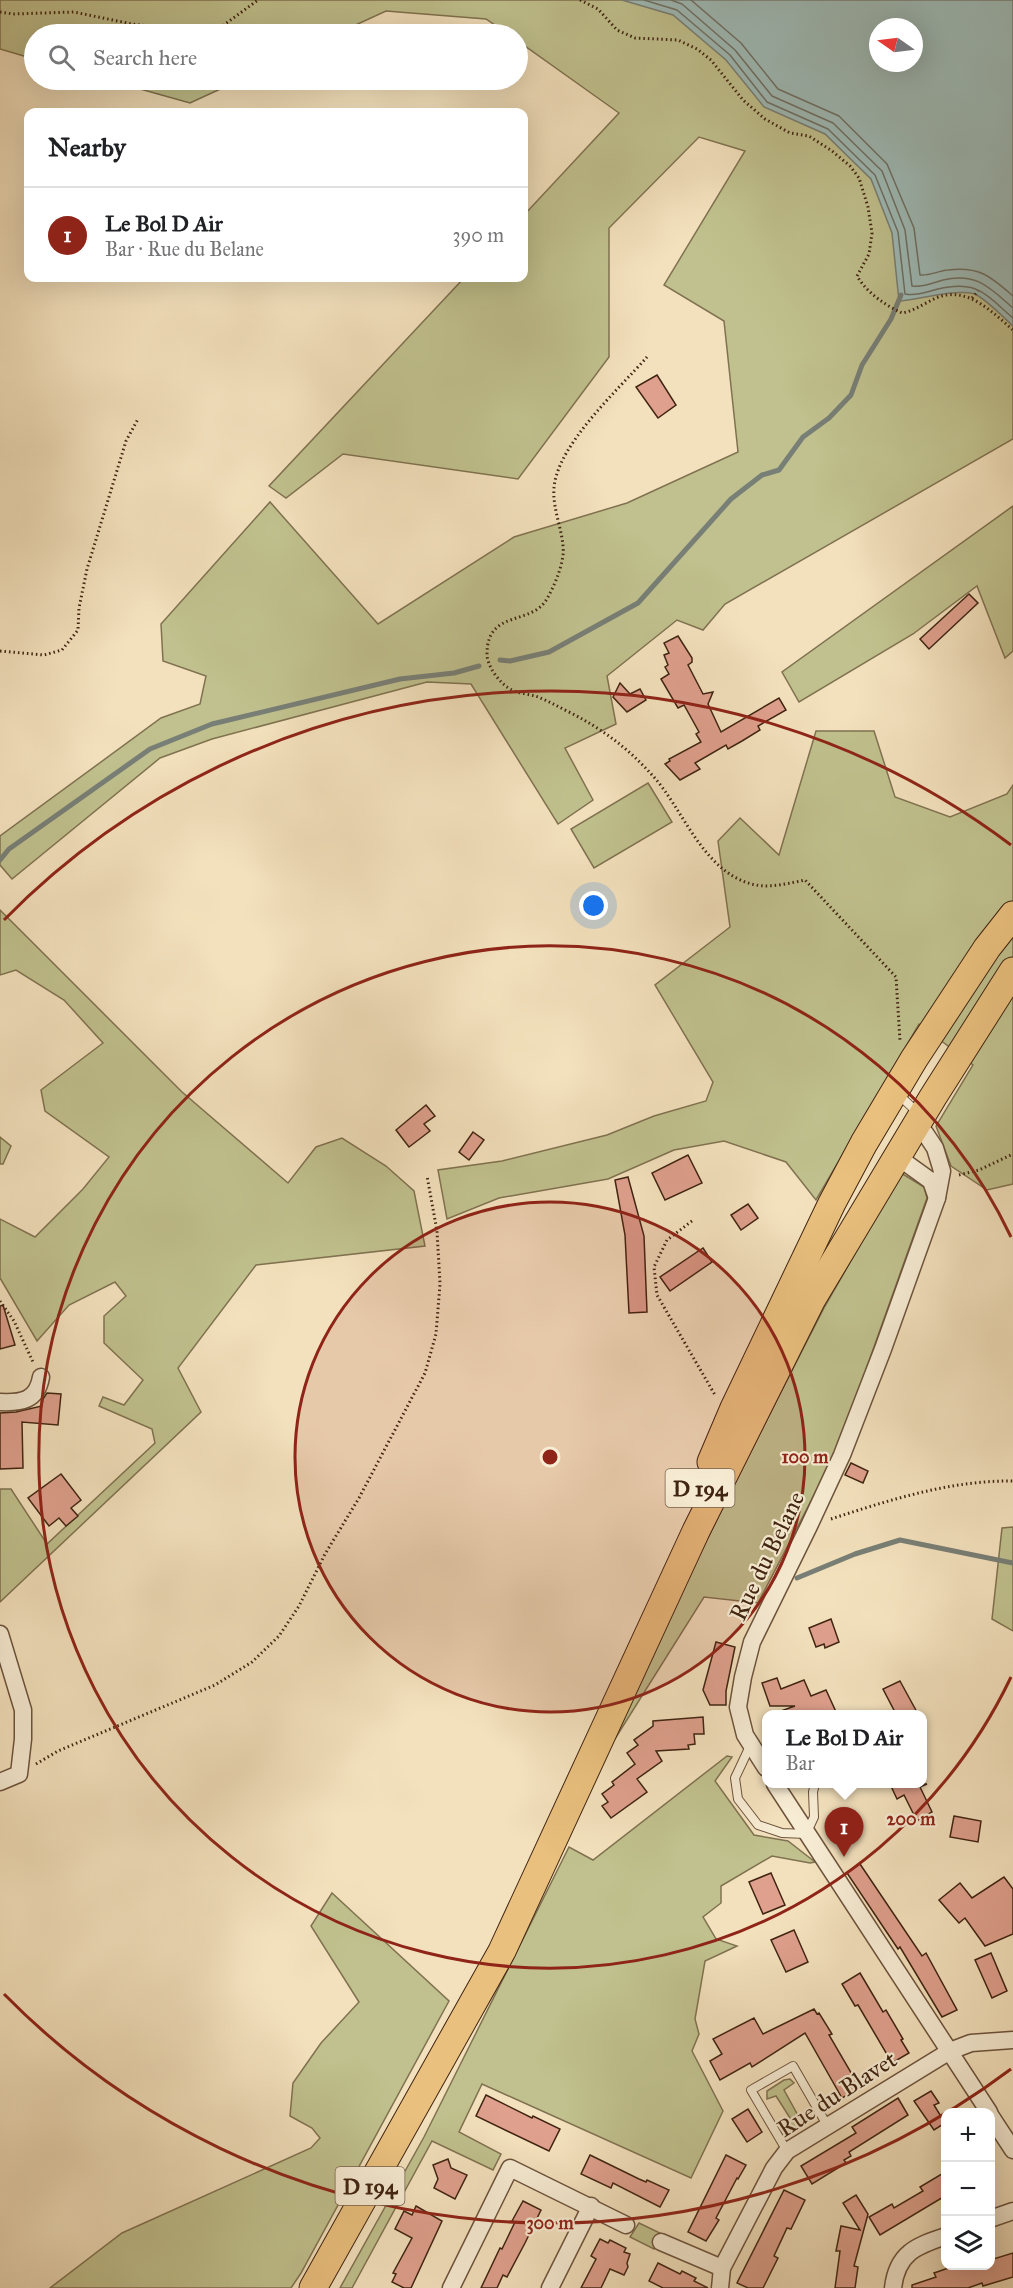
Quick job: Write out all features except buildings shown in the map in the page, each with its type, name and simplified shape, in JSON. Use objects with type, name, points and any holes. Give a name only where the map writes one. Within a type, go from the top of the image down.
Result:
[{"type":"main road","name":"D 194","points":[[427,2083],[529,1874],[635,1640],[734,1408],[832,1203],[895,1090],[987,948],[1013,915]]},
{"type":"main road","name":"D 194","points":[[313,2288],[502,1951],[696,1531],[812,1299],[923,1124],[1013,971]]},
{"type":"street","name":"Rue du Belane","points":[[762,1762],[745,1735],[738,1707],[743,1677],[752,1642],[842,1455],[937,1198],[942,1171],[935,1148],[923,1124]]},
{"type":"street","points":[[906,1163],[931,1180],[937,1198]]},
{"type":"street","points":[[0,1402],[18,1403],[32,1397],[39,1388],[41,1377]]},
{"type":"street","points":[[0,1634],[23,1710],[23,1739],[19,1774],[0,1782]]},
{"type":"street","points":[[777,1788],[986,2108]]},
{"type":"street","name":"Rue du Blavet","points":[[720,2288],[722,2268],[774,2168],[787,2151],[950,2051],[971,2043],[1013,2040]]},
{"type":"street","points":[[995,2122],[1013,2150]]},
{"type":"street","points":[[451,2288],[510,2168],[626,2224]]},
{"type":"street","points":[[550,2288],[591,2206]]},
{"type":"street","points":[[995,2217],[1013,2211]]},
{"type":"street","points":[[893,2288],[895,2273],[909,2252],[915,2247],[941,2237]]},
{"type":"street","points":[[661,2242],[722,2268]]},
{"type":"lane","points":[[895,1090],[923,1124]]},
{"type":"lane","points":[[751,1744],[735,1778],[738,1799],[758,1826],[782,1833],[806,1834],[814,1817],[814,1788]]},
{"type":"lane","points":[[787,2151],[751,2090],[793,2066],[827,2125]]},
{"type":"path","points":[[225,24],[258,0]]},
{"type":"path","points":[[580,0],[598,9],[617,30],[635,38],[671,39],[697,49],[711,60],[743,100],[765,118],[790,133],[809,136],[850,166],[859,177],[868,207],[872,233],[869,254],[857,276],[861,283],[883,304],[902,313],[943,295],[972,298],[1013,330]]},
{"type":"path","points":[[0,12],[13,14],[74,12],[132,24]]},
{"type":"path","points":[[972,298],[978,291]]},
{"type":"path","points":[[647,357],[566,452],[554,486],[553,503],[563,553],[557,579],[546,601],[518,618],[502,622],[494,628],[487,655],[491,667],[498,678],[512,690],[538,697],[607,733],[654,776],[691,833],[714,860],[729,872],[757,885],[782,885],[806,880],[896,977],[900,1046]]},
{"type":"path","points":[[0,651],[44,655],[62,650],[78,630],[79,608],[87,568],[126,441],[138,419]]},
{"type":"path","points":[[942,1179],[979,1170],[1013,1154]]},
{"type":"path","points":[[19,1774],[58,1751],[215,1685],[252,1662],[279,1636],[358,1498],[425,1373],[436,1334],[440,1284],[436,1231],[426,1176]]},
{"type":"path","points":[[692,1221],[667,1240],[654,1267],[657,1295],[714,1395],[734,1408]]},
{"type":"path","points":[[0,1300],[14,1321],[41,1377]]},
{"type":"path","points":[[809,1526],[877,1504],[942,1489],[990,1480],[1013,1481]]},
{"type":"green space","points":[[0,0],[894,0],[913,18],[869,18],[869,72],[923,72],[923,27],[1013,110],[1013,439],[725,604],[703,630],[677,620],[607,676],[616,724],[565,748],[593,800],[558,824],[471,684],[427,682],[212,739],[160,758],[12,879],[0,865],[0,836],[161,718],[200,704],[206,676],[163,661],[161,624],[270,502],[378,624],[514,537],[627,503],[738,452],[724,321],[664,285],[745,151],[699,137],[609,228],[609,357],[518,479],[343,454],[286,498],[269,486],[460,282],[528,282],[528,211],[619,113],[528,48],[528,24],[493,24],[486,19],[386,11],[358,24],[24,24],[24,56],[0,49]]},
{"type":"green space","points":[[144,90],[218,90],[190,103]]},
{"type":"green space","points":[[1013,506],[1013,651],[1005,658],[977,586],[913,634],[799,702],[782,672]]},
{"type":"green space","points":[[816,731],[874,731],[895,797],[950,817],[1007,794],[1013,785],[1013,1184],[987,1190],[951,1166],[936,1126],[973,1065],[919,1024],[816,1200],[786,1162],[724,1141],[674,1150],[608,1179],[499,1198],[447,1219],[438,1170],[502,1161],[607,1135],[654,1116],[706,1101],[713,1082],[655,985],[730,927],[718,841],[740,818],[779,855]]},
{"type":"green space","points":[[648,783],[672,822],[594,868],[571,829]]},
{"type":"green space","points":[[0,910],[182,1092],[288,1183],[316,1147],[342,1138],[386,1166],[414,1191],[425,1246],[256,1265],[178,1368],[201,1412],[0,1602],[0,1489],[11,1489],[47,1544],[155,1443],[152,1429],[99,1406],[103,1397],[124,1405],[143,1380],[104,1343],[104,1316],[126,1296],[115,1282],[69,1305],[37,1341],[0,1278],[0,1219],[35,1237],[83,1189],[109,1157],[45,1111],[41,1090],[103,1043],[64,1000],[16,970],[0,975]]},
{"type":"green space","points":[[0,1137],[11,1146],[3,1164],[0,1164]]},
{"type":"green space","points":[[901,1173],[924,1187],[927,1198],[837,1451],[758,1603],[704,1597],[613,1742],[640,1678],[736,1480],[824,1308]]},
{"type":"green space","points":[[1013,1527],[1013,1631],[992,1619],[1002,1528]]},
{"type":"green space","points":[[727,1756],[732,1757],[715,1781],[754,1835],[788,1841],[815,1862],[772,1856],[721,1886],[721,1903],[703,1917],[716,1939],[737,1946],[705,1961],[695,2019],[699,2034],[692,2051],[723,2111],[691,2178],[482,2084],[459,2132],[501,2154],[493,2170],[432,2141],[352,2288],[340,2288],[424,2137],[569,1847],[593,1860]]},
{"type":"green space","points":[[332,1893],[449,2001],[291,2288],[50,2288],[122,2233],[311,2148],[320,2138],[312,2128],[290,2116],[293,2083],[321,2043],[359,2002],[311,1926]]},
{"type":"green space","points":[[790,2079],[794,2083],[784,2090],[799,2117],[812,2112],[813,2119],[784,2136],[781,2133],[782,2126],[792,2121],[776,2096],[767,2099],[767,2091],[784,2080]]},
{"type":"green space","points":[[639,2223],[662,2234],[654,2249],[630,2237]]},
{"type":"water","points":[[622,0],[1013,0],[1013,326],[987,302],[971,293],[951,293],[899,301],[892,233],[871,179],[825,134],[764,107],[726,60],[673,15]]},
{"type":"waterway","points":[[500,660],[510,661],[549,652],[638,603],[731,499],[762,475],[779,470],[803,437],[829,418],[851,395],[862,365],[891,319],[901,295]]},
{"type":"waterway","points":[[0,860],[9,849],[150,749],[212,724],[400,679],[454,673],[479,666]]},
{"type":"waterway","points":[[797,1578],[855,1554],[900,1540],[1013,1563]]},
{"type":"place","name":"Le Bol D Air","points":[[844,1857]]}]
